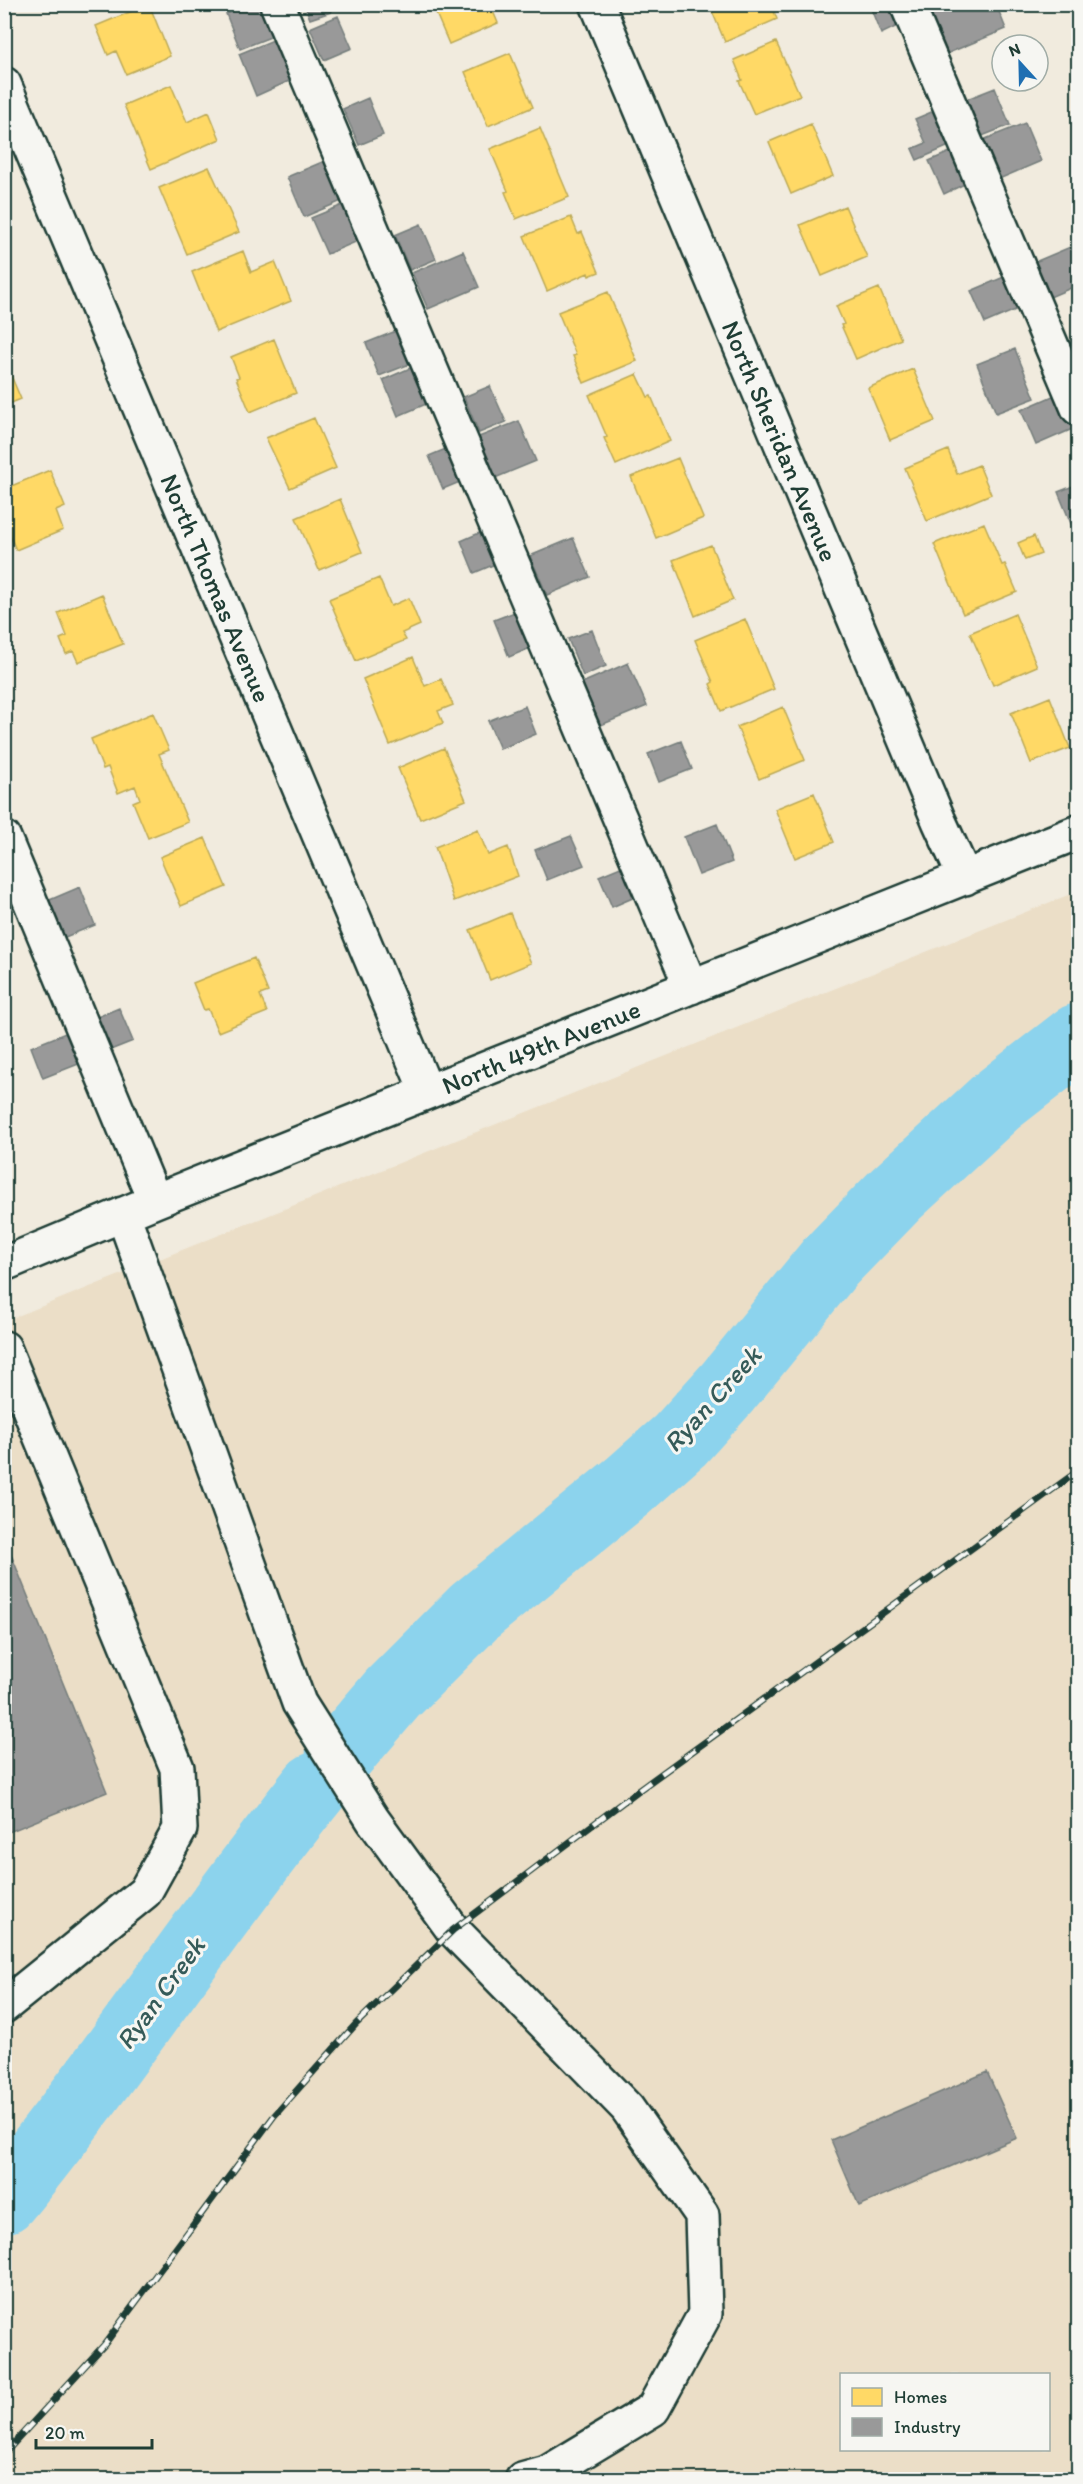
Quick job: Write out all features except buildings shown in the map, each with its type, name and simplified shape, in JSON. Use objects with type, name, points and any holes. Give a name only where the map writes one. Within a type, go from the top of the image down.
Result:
[{"type":"street","points":[[277,4],[691,987]]},
{"type":"street","name":"North Sheridan Avenue","points":[[597,4],[939,821],[965,878]]},
{"type":"street","points":[[907,4],[1078,408]]},
{"type":"street","name":"North Thomas Avenue","points":[[4,84],[427,1092]]},
{"type":"street","name":"North 49th Avenue","points":[[4,1264],[155,1201],[1078,832]]},
{"type":"street","points":[[4,838],[155,1201]]},
{"type":"street","points":[[123,1214],[299,1703],[373,1821],[453,1930],[627,2108],[702,2215],[705,2314],[653,2409],[546,2473],[522,2480]]},
{"type":"street","points":[[4,2006],[145,1892],[180,1829],[177,1768],[8,1369]]},
{"type":"shaded area","points":[[1078,891],[1078,2479],[5,2480],[5,1321]]},
{"type":"waterway","name":"Ryan Creek","points":[[340,1755],[393,1693],[475,1611],[628,1486],[680,1440],[727,1388],[830,1262],[895,1195],[997,1101],[1078,1038]]},
{"type":"waterway","name":"Ryan Creek","points":[[4,2199],[44,2149],[236,1889],[315,1787]]},
{"type":"railway","points":[[4,2454],[104,2345],[274,2116],[356,2024],[453,1930],[639,1790],[1078,1471]]}]
